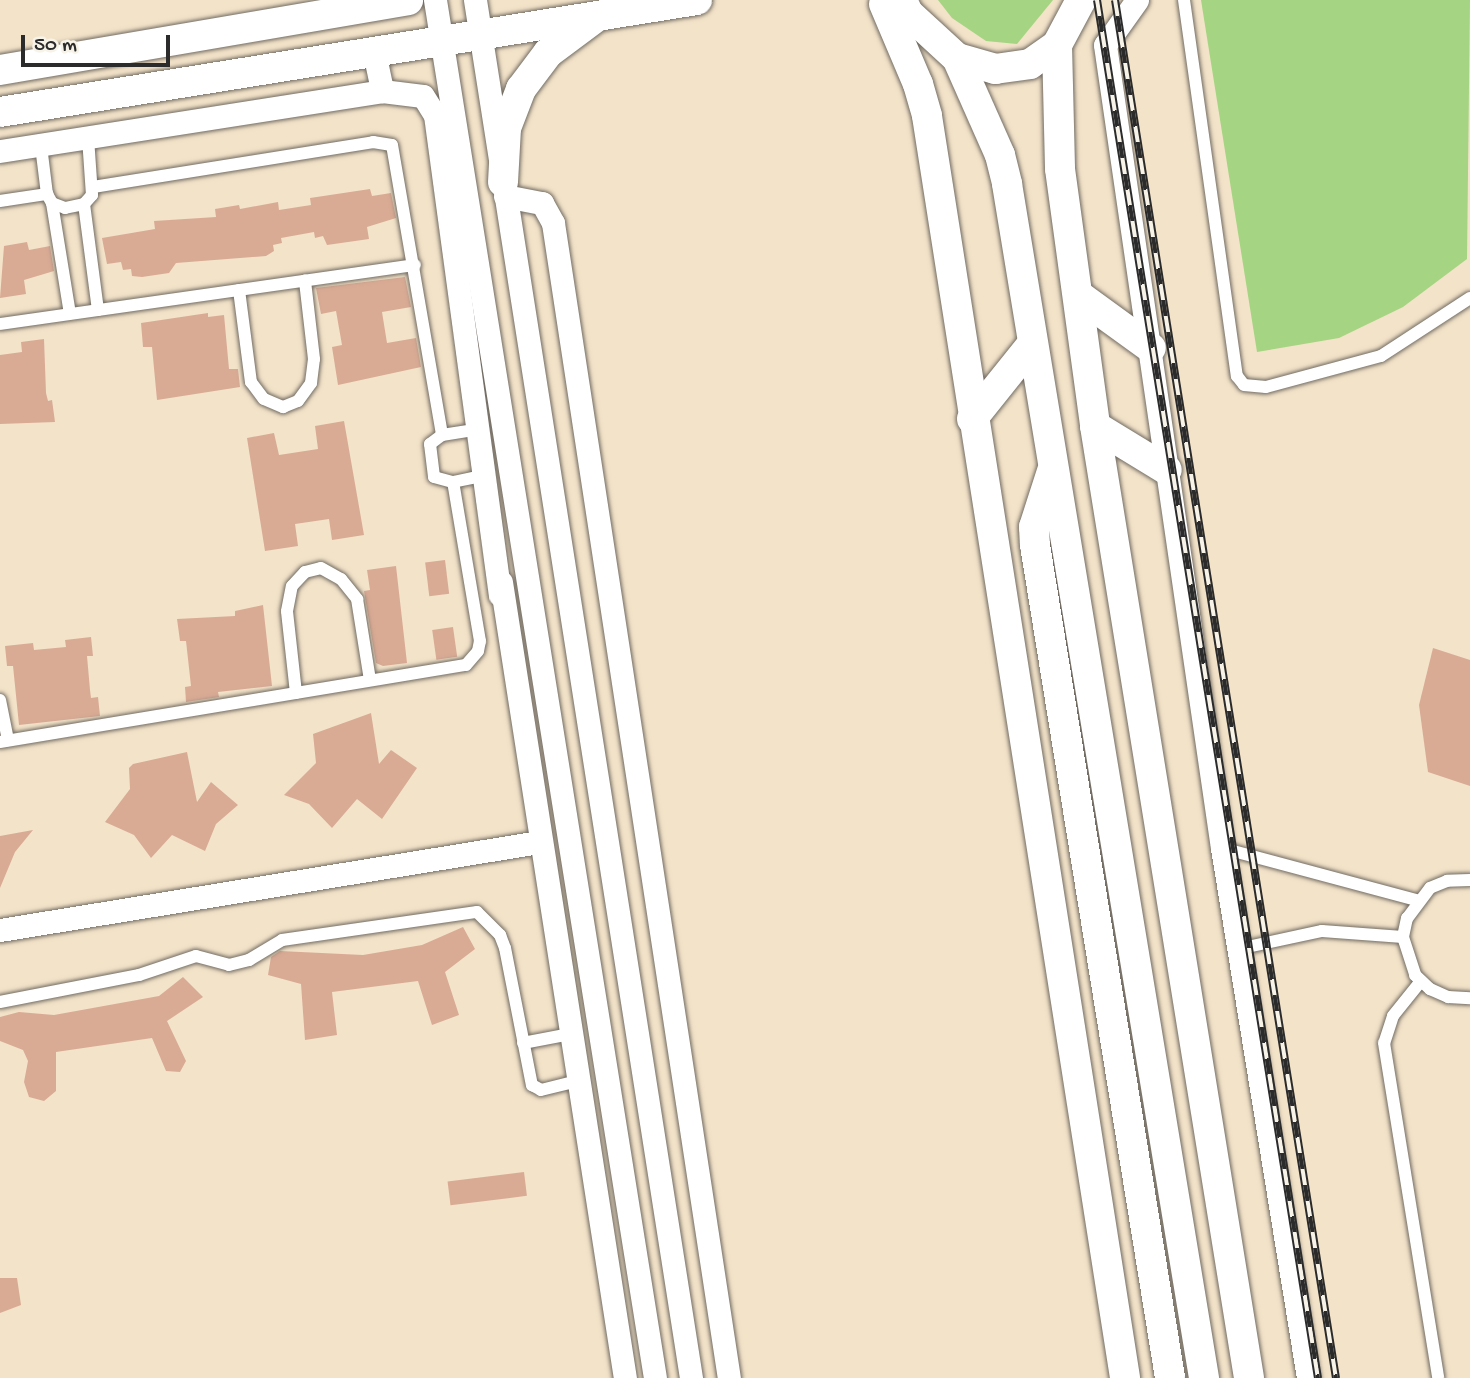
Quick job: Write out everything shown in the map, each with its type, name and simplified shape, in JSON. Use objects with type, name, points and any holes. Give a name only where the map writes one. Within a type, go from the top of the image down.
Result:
[{"type":"street","points":[[0,70],[319,7],[408,0]]},
{"type":"street","points":[[435,0],[655,1378]]},
{"type":"street","points":[[475,0],[691,1378]]},
{"type":"street","points":[[625,1378],[475,430],[435,115],[423,96],[382,91],[5,151],[2,111],[697,0]]},
{"type":"street","points":[[1081,0],[1058,45],[1060,169],[1095,426],[1249,1378]]},
{"type":"street","points":[[1137,0],[1107,37],[1105,45],[1222,848],[1308,1378]]},
{"type":"street","points":[[892,4],[957,58],[995,69],[1030,64],[1058,45]]},
{"type":"street","points":[[892,4],[927,116],[972,419],[1125,1378]]},
{"type":"street","points":[[504,189],[506,128],[521,89],[548,54],[598,16]]},
{"type":"street","points":[[374,52],[382,91]]},
{"type":"street","points":[[957,58],[1000,155],[1203,1378]]},
{"type":"street","points":[[504,189],[542,203],[553,223],[729,1378]]},
{"type":"street","points":[[1078,295],[1151,348]]},
{"type":"street","points":[[972,419],[1032,344]]},
{"type":"street","points":[[1095,426],[1167,470]]},
{"type":"street","points":[[500,596],[508,456]]},
{"type":"street","points":[[1053,467],[1034,527],[1035,545],[1170,1378]]},
{"type":"street","points":[[0,930],[539,842]]},
{"type":"lane","points":[[1184,0],[1237,376],[1244,385],[1266,387],[1381,356],[1470,298]]},
{"type":"lane","points":[[0,201],[49,199],[65,208],[90,201],[93,187],[88,138]]},
{"type":"lane","points":[[93,187],[383,141],[396,152],[442,435]]},
{"type":"lane","points":[[41,146],[70,314]]},
{"type":"lane","points":[[83,204],[98,310]]},
{"type":"lane","points":[[0,324],[415,265]]},
{"type":"lane","points":[[239,290],[251,382],[264,399],[283,407],[298,401],[311,383],[314,359],[304,281]]},
{"type":"lane","points":[[475,430],[442,435],[430,444],[434,477],[453,482],[482,476]]},
{"type":"lane","points":[[0,701],[4,741],[466,664],[478,651],[453,482]]},
{"type":"lane","points":[[296,693],[287,611],[292,586],[304,572],[321,568],[341,579],[357,599],[370,680]]},
{"type":"lane","points":[[1222,848],[1416,900]]},
{"type":"lane","points":[[1470,880],[1447,881],[1416,900],[1403,937],[1406,957],[1421,981],[1448,997],[1470,998]]},
{"type":"lane","points":[[0,1002],[139,975],[196,956],[229,965],[249,960],[282,940],[477,912],[500,935],[523,1044],[536,1089],[578,1081]]},
{"type":"lane","points":[[1238,949],[1322,931],[1403,937]]},
{"type":"lane","points":[[1421,981],[1393,1016],[1384,1043],[1438,1378]]},
{"type":"lane","points":[[523,1044],[570,1034]]},
{"type":"green space","points":[[938,0],[1053,0],[1017,44],[986,41],[952,18]]},
{"type":"green space","points":[[1201,0],[1470,0],[1467,259],[1403,307],[1339,338],[1257,352]]},
{"type":"building","points":[[370,189],[372,196],[391,193],[396,218],[367,227],[369,239],[327,245],[323,236],[315,238],[314,232],[281,238],[282,243],[273,245],[274,251],[266,256],[176,263],[169,273],[142,277],[132,276],[131,269],[123,270],[121,262],[107,264],[102,238],[155,229],[154,221],[216,217],[215,209],[239,205],[240,209],[278,202],[279,210],[311,205],[310,198]]},
{"type":"building","points":[[27,242],[29,250],[50,246],[54,271],[24,280],[26,294],[0,298],[4,246]]},
{"type":"building","points":[[405,277],[411,307],[382,312],[387,343],[416,338],[421,367],[338,385],[332,347],[342,345],[336,311],[321,314],[316,288]]},
{"type":"building","points":[[208,313],[208,317],[224,315],[229,369],[238,369],[240,387],[157,400],[152,347],[143,347],[141,323]]},
{"type":"building","points":[[44,339],[46,393],[48,401],[52,400],[55,422],[0,424],[0,355],[22,352],[21,342]]},
{"type":"building","points":[[344,421],[364,535],[332,540],[329,519],[295,524],[298,546],[265,551],[247,438],[274,433],[279,455],[318,449],[315,426]]},
{"type":"building","points":[[445,560],[449,594],[429,596],[425,562]]},
{"type":"building","points":[[396,566],[407,663],[383,666],[376,663],[364,591],[370,590],[367,570]]},
{"type":"building","points":[[263,605],[272,686],[218,692],[219,697],[186,702],[185,687],[191,686],[186,641],[180,641],[177,619],[235,616],[235,611]]},
{"type":"building","points":[[453,627],[457,657],[436,660],[432,630]]},
{"type":"building","points":[[91,637],[93,656],[87,656],[90,690],[91,698],[98,697],[100,716],[19,725],[13,666],[7,666],[5,646],[33,643],[34,650],[66,647],[65,640]]},
{"type":"building","points":[[1433,648],[1470,660],[1470,786],[1428,772],[1419,705]]},
{"type":"building","points":[[371,713],[379,764],[391,750],[417,768],[382,819],[357,799],[332,828],[309,804],[284,795],[316,763],[313,734]]},
{"type":"building","points":[[187,752],[197,802],[211,782],[238,805],[216,824],[205,851],[172,835],[151,858],[134,835],[105,822],[130,789],[129,768],[133,764]]},
{"type":"building","points":[[33,830],[15,852],[0,888],[0,836]]},
{"type":"building","points":[[463,927],[475,949],[445,972],[459,1015],[432,1025],[418,981],[332,992],[337,1035],[305,1040],[301,984],[268,975],[271,957],[280,951],[363,955],[422,945]]},
{"type":"building","points":[[183,977],[203,997],[167,1021],[186,1061],[180,1072],[166,1071],[152,1038],[56,1052],[56,1091],[44,1101],[29,1097],[24,1082],[28,1061],[23,1050],[0,1041],[0,1017],[19,1012],[54,1015],[159,996]]},
{"type":"building","points":[[524,1172],[527,1196],[450,1205],[448,1181]]},
{"type":"building","points":[[0,1278],[17,1278],[21,1305],[0,1313]]},
{"type":"railway","points":[[1097,0],[1318,1378]]},
{"type":"railway","points":[[1115,0],[1336,1378]]}]
